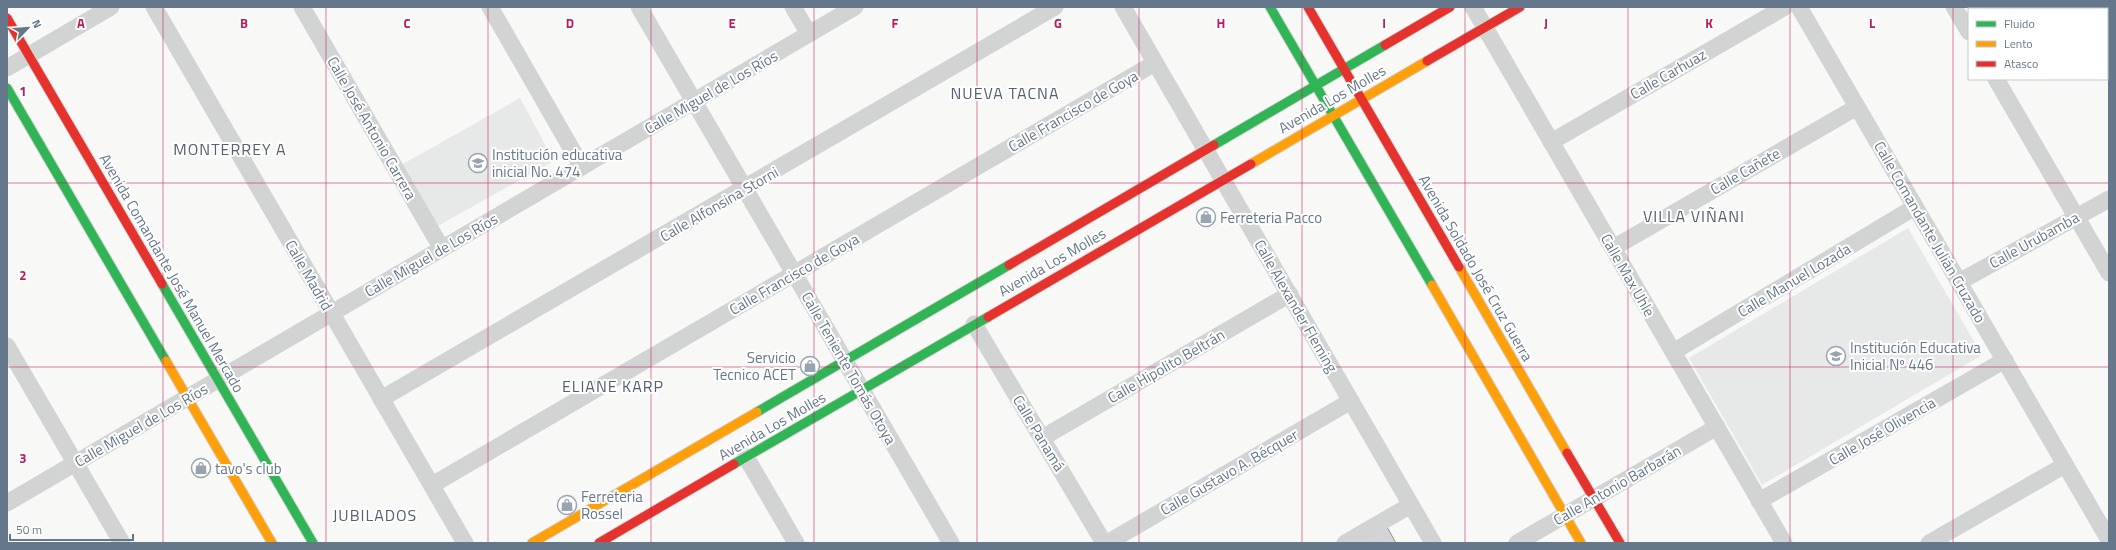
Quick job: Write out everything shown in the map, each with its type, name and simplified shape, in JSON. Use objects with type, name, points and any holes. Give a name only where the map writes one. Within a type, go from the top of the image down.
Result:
[{"type":"street","points":[[7,68],[111,7]]},
{"type":"street","name":"Calle Madrid","points":[[154,7],[465,543]]},
{"type":"street","name":"Calle José Antonio Carrera","points":[[302,7],[442,249]]},
{"type":"street","points":[[490,7],[582,167]]},
{"type":"street","name":"Calle Teniente Tomás Otoya","points":[[639,7],[950,543]]},
{"type":"street","points":[[793,7],[809,34]]},
{"type":"street","name":"Calle Miguel de Los Ríos","points":[[7,504],[855,7]]},
{"type":"street","name":"Calle Alfonsina Storni","points":[[382,399],[745,189],[1055,7]]},
{"type":"street","name":"Calle Alexander Fleming","points":[[1123,7],[1433,543]]},
{"type":"street","points":[[1270,7],[1581,543]]},
{"type":"street","name":"Avenida Soldado José Cruz Guerra","points":[[1308,7],[1620,543]]},
{"type":"street","name":"Avenida Los Molles","points":[[532,543],[1450,7]]},
{"type":"street","name":"Calle Max Uhle","points":[[1473,7],[1784,543]]},
{"type":"street","name":"Avenida Los Molles","points":[[599,543],[1332,115],[1520,7]]},
{"type":"street","name":"Calle Carhuaz","points":[[1551,142],[1785,7]]},
{"type":"street","name":"Calle Comandante Julián Cruzado","points":[[1799,7],[2109,540]]},
{"type":"street","points":[[1954,7],[1968,30]]},
{"type":"street","name":"Avenida Comandante José Manuel Mercado","points":[[7,18],[313,543]]},
{"type":"street","name":"Calle Francisco de Goya","points":[[432,485],[1156,63]]},
{"type":"street","points":[[1997,80],[2109,273]]},
{"type":"street","points":[[7,88],[272,543]]},
{"type":"street","name":"Calle Cañete","points":[[1613,248],[1857,107]]},
{"type":"street","name":"Calle Urubamba","points":[[1959,282],[2109,199]]},
{"type":"street","name":"Calle Manuel Lozada","points":[[1673,352],[1916,207]]},
{"type":"street","name":"Calle Hipolito Beltrán","points":[[1042,438],[1290,294]]},
{"type":"street","name":"Calle Panamá","points":[[974,324],[1104,543]]},
{"type":"street","points":[[7,346],[122,543]]},
{"type":"street","name":"Calle José Olivencia","points":[[1759,501],[2005,360]]},
{"type":"street","name":"Calle Gustavo A. Bécquer","points":[[1107,543],[1351,401]]},
{"type":"street","name":"Calle Antonio Barbarán","points":[[1517,543],[1717,427]]},
{"type":"street","points":[[746,457],[796,543]]},
{"type":"street","points":[[1929,543],[2066,465]]},
{"type":"street","points":[[1345,543],[1411,505]]},
{"type":"shaded area","name":"Institución educativa inicial No. 474","points":[[520,98],[554,161],[436,227],[401,165]]},
{"type":"shaded area","name":"Institución Educativa Inicial Nº 446","points":[[1908,228],[1982,355],[1762,485],[1689,358]]},
{"type":"building","points":[[1382,518],[1396,543],[1339,543]]},
{"type":"traffic: fast","points":[[1270,7],[1432,285]]},
{"type":"traffic: fast","points":[[1214,145],[1385,45]]},
{"type":"traffic: fast","points":[[7,88],[166,361]]},
{"type":"traffic: fast","points":[[757,412],[1009,265]]},
{"type":"traffic: fast","points":[[162,284],[313,543]]},
{"type":"traffic: fast","points":[[734,464],[988,317]]},
{"type":"traffic: slow","points":[[1251,164],[1427,61]]},
{"type":"traffic: slow","points":[[1459,267],[1567,453]]},
{"type":"traffic: slow","points":[[1432,285],[1581,543]]},
{"type":"traffic: slow","points":[[166,361],[272,543]]},
{"type":"traffic: slow","points":[[532,543],[757,412]]},
{"type":"traffic: jam","points":[[1308,7],[1459,267]]},
{"type":"traffic: jam","points":[[1385,45],[1450,7]]},
{"type":"traffic: jam","points":[[1427,61],[1520,7]]},
{"type":"traffic: jam","points":[[7,18],[162,284]]},
{"type":"traffic: jam","points":[[1009,265],[1214,145]]},
{"type":"traffic: jam","points":[[988,317],[1251,164]]},
{"type":"traffic: jam","points":[[1567,453],[1620,543]]},
{"type":"traffic: jam","points":[[599,543],[734,464]]},
{"type":"place","name":"Institución educativa inicial No. 474","points":[[478,163]]},
{"type":"place","name":"Ferreteria Pacco","points":[[1206,217]]},
{"type":"place","name":"Institución Educativa Inicial Nº 446","points":[[1836,356]]},
{"type":"place","name":"Servicio Tecnico ACET","points":[[810,366]]},
{"type":"place","name":"tavo's club","points":[[201,468]]},
{"type":"place","name":"Ferreteria Rossel","points":[[567,505]]},
{"type":"district","name":"NUEVA TACNA","points":[[1005,93]]},
{"type":"district","name":"MONTERREY A","points":[[230,149]]},
{"type":"district","name":"VILLA VIÑANI","points":[[1694,216]]},
{"type":"district","name":"ELIANE KARP","points":[[613,386]]},
{"type":"district","name":"JUBILADOS","points":[[375,515]]}]
